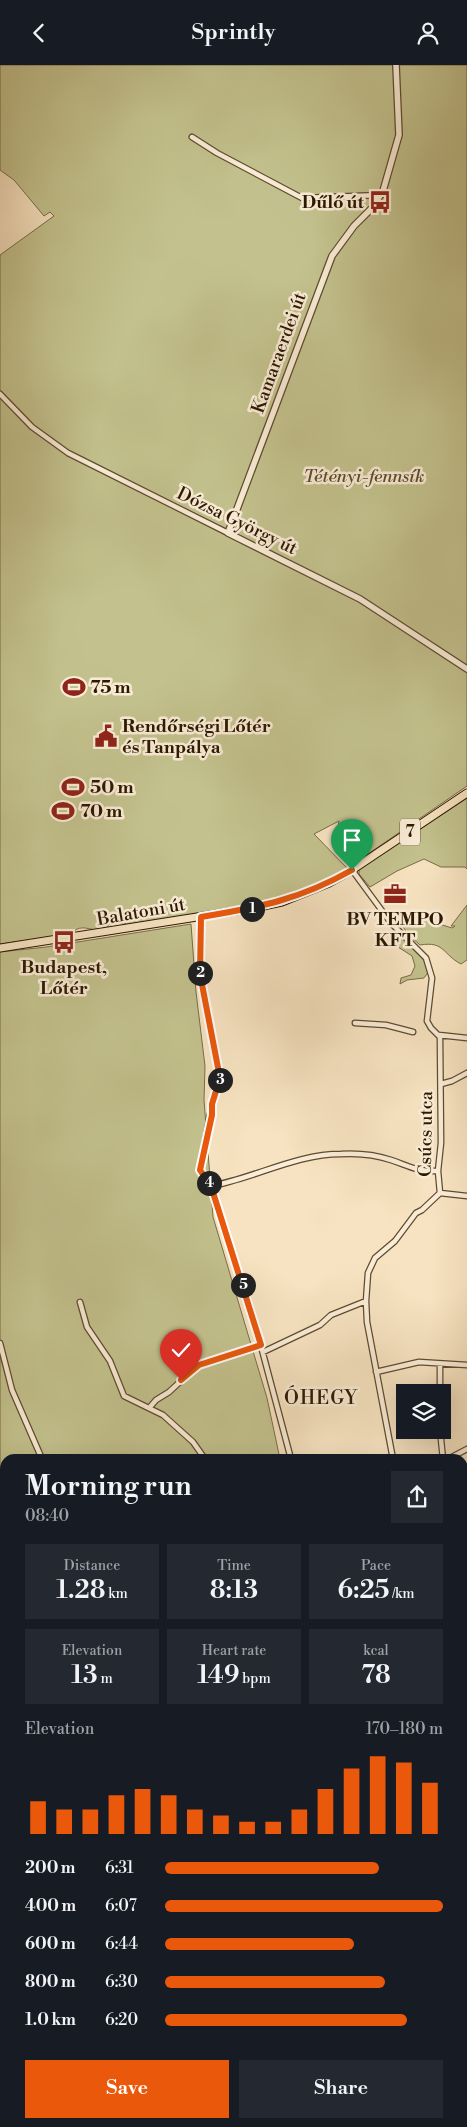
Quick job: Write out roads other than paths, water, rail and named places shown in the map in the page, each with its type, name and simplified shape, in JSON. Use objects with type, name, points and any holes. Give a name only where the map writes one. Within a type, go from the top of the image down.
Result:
[{"type":"main road","name":"Balatoni út","points":[[0,948],[201,917],[282,902],[329,883],[352,870],[467,793]]},
{"type":"street","name":"Kamaraerdei út","points":[[228,533],[332,256],[381,195],[399,135],[396,65]]},
{"type":"street","points":[[192,137],[217,153],[302,198],[381,195]]},
{"type":"street","name":"Dózsa György út","points":[[0,394],[32,427],[68,453],[360,599],[467,669]]},
{"type":"street","name":"Csúcs utca","points":[[352,870],[391,923],[426,958],[432,979],[427,1021],[440,1037],[441,1143],[438,1171],[440,1193],[422,1210],[416,1213],[395,1241],[375,1258],[368,1273],[366,1322],[392,1454]]},
{"type":"street","points":[[201,917],[200,974],[220,1078],[212,1104],[212,1115],[200,1170],[211,1186],[261,1345],[290,1454]]},
{"type":"street","points":[[355,1023],[386,1025],[413,1033]]},
{"type":"street","points":[[437,1035],[467,1037]]},
{"type":"street","points":[[441,1083],[452,1081],[467,1073]]},
{"type":"street","points":[[211,1186],[234,1181],[297,1161],[341,1153],[384,1158],[423,1172],[438,1171]]},
{"type":"street","points":[[440,1193],[467,1196]]},
{"type":"street","points":[[263,1352],[320,1325],[331,1315],[366,1301]]},
{"type":"street","points":[[80,1302],[87,1327],[110,1361],[124,1396],[150,1407],[193,1442],[201,1454]]},
{"type":"street","points":[[0,1343],[12,1390],[40,1454]]},
{"type":"street","points":[[150,1407],[196,1367],[261,1345]]},
{"type":"street","points":[[376,1372],[419,1362],[467,1365]]},
{"type":"street","points":[[440,1364],[440,1384]]},
{"type":"street","points":[[441,1439],[442,1454]]},
{"type":"place","name":"Dűlő út","points":[[380,202]]},
{"type":"place","name":"75 m","points":[[74,687]]},
{"type":"place","name":"Rendőrségi Lőtér és Tanpálya","points":[[106,736]]},
{"type":"place","name":"50 m","points":[[73,787]]},
{"type":"place","name":"70 m","points":[[63,811]]},
{"type":"place","name":"BV TEMPO KFT","points":[[395,894]]},
{"type":"place","name":"Budapest, Lőtér","points":[[64,942]]},
{"type":"district","name":"ÓHEGY","points":[[321,1398]]},
{"type":"park label","name":"Tétényi-fennsík","points":[[364,476]]}]
